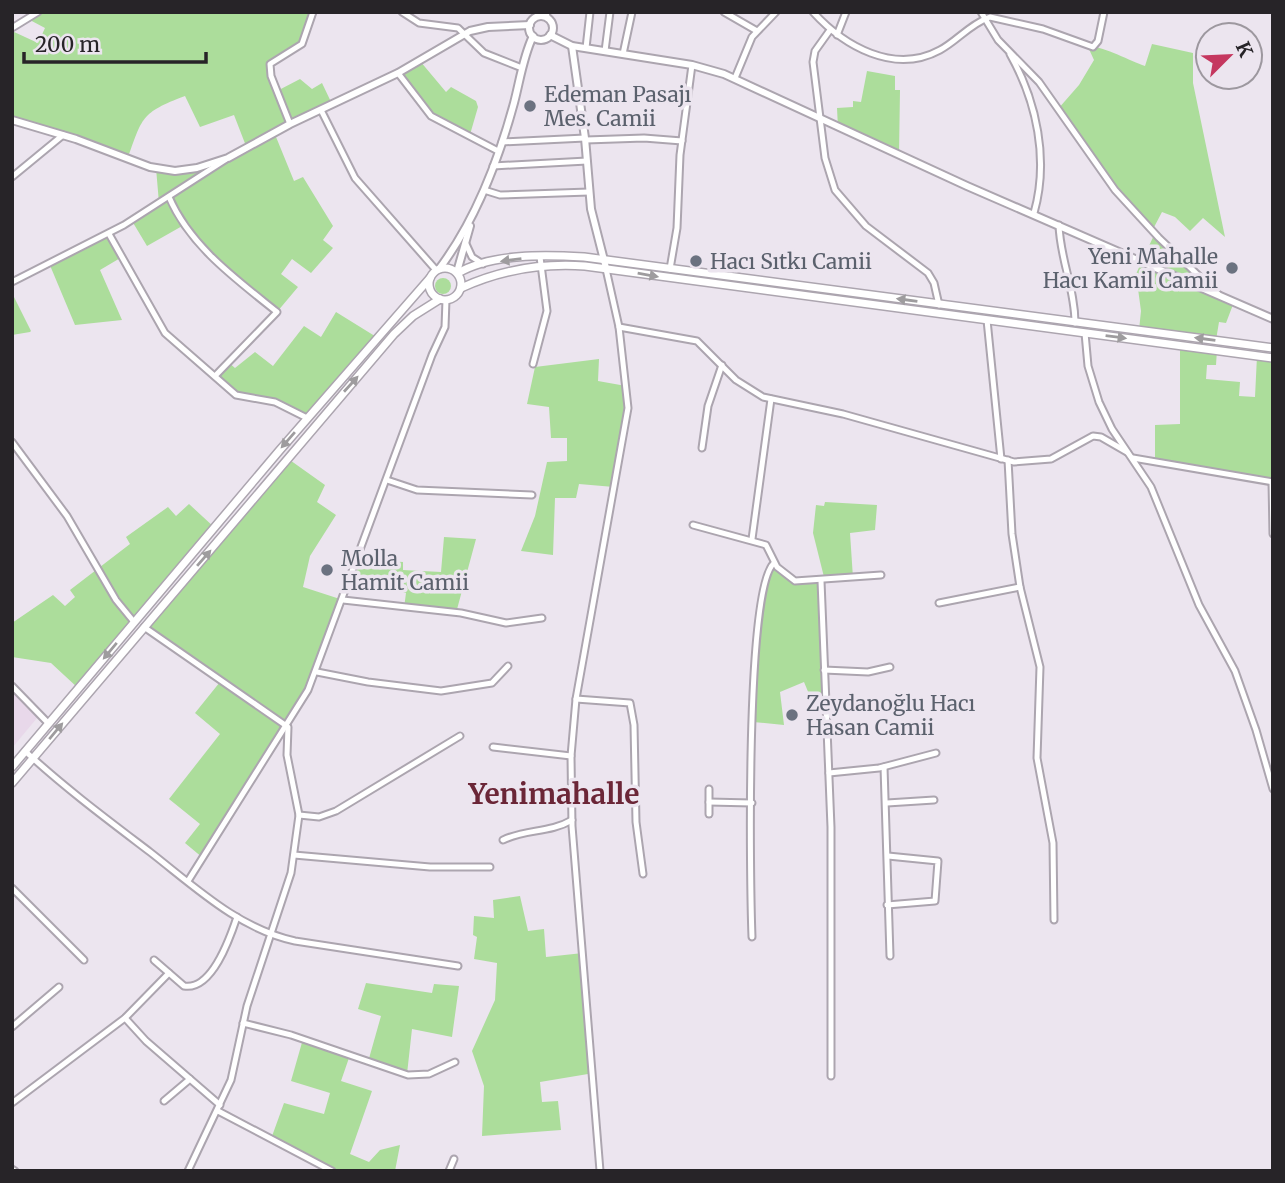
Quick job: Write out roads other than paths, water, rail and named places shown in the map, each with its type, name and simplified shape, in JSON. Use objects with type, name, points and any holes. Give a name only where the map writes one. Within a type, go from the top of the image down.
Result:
[{"type":"main road","points":[[457,273],[483,264],[540,257],[603,259],[1273,348]]},
{"type":"main road","points":[[12,783],[394,334],[413,316],[443,300],[454,298],[461,288],[492,275],[541,266],[606,268],[731,288],[1273,358]]},
{"type":"main road","points":[[12,767],[307,418],[438,269],[447,267],[457,273],[461,288]]},
{"type":"main road","points":[[430,278],[430,290],[443,300]]},
{"type":"street","points":[[12,28],[38,12]]},
{"type":"street","points":[[290,124],[271,76],[270,64],[302,44],[313,12]]},
{"type":"street","points":[[402,12],[419,23],[455,27],[484,53],[522,68]]},
{"type":"street","points":[[586,48],[590,12]]},
{"type":"street","points":[[605,51],[610,12]]},
{"type":"street","points":[[624,54],[632,12]]},
{"type":"street","points":[[724,12],[757,31]]},
{"type":"street","points":[[735,78],[748,43],[776,12]]},
{"type":"street","points":[[813,12],[830,30],[870,54],[909,59],[938,51],[983,15],[1043,29],[1091,47],[1097,44],[1104,12]]},
{"type":"street","points":[[837,34],[846,12]]},
{"type":"street","points":[[12,282],[109,234],[228,159],[290,124],[398,73],[464,35],[483,27],[530,25],[537,17],[547,15],[553,26],[550,36]]},
{"type":"street","points":[[983,15],[1006,48],[1023,80],[1039,136],[1041,186],[1034,214]]},
{"type":"street","points":[[321,110],[355,178],[438,269],[472,217],[484,190],[502,142],[533,36],[530,25]]},
{"type":"street","points":[[830,30],[816,51],[813,62],[827,170],[835,190],[866,226],[928,273],[939,305]]},
{"type":"street","points":[[533,36],[542,39],[550,36],[572,46],[692,65],[735,78],[819,120],[1273,319]]},
{"type":"street","points":[[572,46],[585,139],[589,192],[619,327],[627,422],[576,699],[571,756],[572,820],[600,1171]]},
{"type":"street","points":[[1006,48],[1039,82],[1115,190],[1221,297]]},
{"type":"street","points":[[670,270],[677,228],[682,141],[692,65]]},
{"type":"street","points":[[398,73],[431,116],[498,151]]},
{"type":"street","points":[[12,120],[166,171],[197,168],[228,159]]},
{"type":"street","points":[[12,177],[63,135]]},
{"type":"street","points":[[502,142],[644,138],[682,141]]},
{"type":"street","points":[[493,166],[587,162]]},
{"type":"street","points":[[484,190],[500,195],[589,192]]},
{"type":"street","points":[[169,197],[180,220],[201,245],[277,312],[215,376]]},
{"type":"street","points":[[457,273],[472,217]]},
{"type":"street","points":[[1059,225],[1061,254],[1073,293],[1075,323]]},
{"type":"street","points":[[109,234],[158,325],[236,395],[275,401],[307,418]]},
{"type":"street","points":[[466,244],[472,257],[483,264]]},
{"type":"street","points":[[533,364],[547,311],[540,257]]},
{"type":"street","points":[[188,881],[288,727],[317,672],[432,355],[443,333],[443,300]]},
{"type":"street","points":[[987,320],[1020,587],[1040,659],[1037,758],[1053,843],[1054,920]]},
{"type":"street","points":[[619,327],[691,339],[752,393],[893,427],[1005,459],[1024,463],[1051,459],[1093,436],[1101,437],[1127,452],[1151,487],[1199,605],[1241,686],[1273,789]]},
{"type":"street","points":[[1085,333],[1088,366],[1099,402],[1127,452]]},
{"type":"street","points":[[702,448],[708,406],[722,365]]},
{"type":"street","points":[[752,539],[771,399]]},
{"type":"street","points":[[12,442],[67,516],[116,600],[134,622]]},
{"type":"street","points":[[1133,458],[1272,482],[1273,534]]},
{"type":"street","points":[[387,480],[417,490],[532,495]]},
{"type":"street","points":[[693,525],[752,539],[769,548],[774,563],[790,579],[804,583],[881,575]]},
{"type":"street","points":[[752,937],[752,803],[760,617],[766,575],[774,563]]},
{"type":"street","points":[[821,581],[829,773],[831,1076]]},
{"type":"street","points":[[939,603],[1020,587]]},
{"type":"street","points":[[343,600],[461,614],[506,623],[542,618]]},
{"type":"street","points":[[144,627],[288,727]]},
{"type":"street","points":[[317,672],[368,682],[441,691],[492,683],[508,666]]},
{"type":"street","points":[[824,670],[868,672],[890,667]]},
{"type":"street","points":[[12,686],[48,723]]},
{"type":"street","points":[[576,699],[630,703],[634,725],[636,822],[643,874]]},
{"type":"street","points":[[188,1171],[231,1080],[243,1023],[284,901],[299,816],[288,755],[288,727]]},
{"type":"street","points":[[299,816],[325,816],[336,811],[460,736]]},
{"type":"street","points":[[494,747],[571,756]]},
{"type":"street","points":[[25,751],[188,881],[237,917],[272,936],[458,966]]},
{"type":"street","points":[[829,773],[884,767],[936,753]]},
{"type":"street","points":[[884,767],[890,956]]},
{"type":"street","points":[[709,789],[709,814]]},
{"type":"street","points":[[887,803],[934,800]]},
{"type":"street","points":[[709,802],[752,803]]},
{"type":"street","points":[[503,840],[522,833],[552,830],[572,820]]},
{"type":"street","points":[[294,855],[438,868],[491,867]]},
{"type":"street","points":[[887,905],[934,902],[938,861],[888,856]]},
{"type":"street","points":[[12,888],[84,960]]},
{"type":"street","points":[[154,960],[185,987],[198,982],[223,954],[237,917]]},
{"type":"street","points":[[12,1103],[125,1018],[169,973]]},
{"type":"street","points":[[12,1027],[59,987]]},
{"type":"street","points":[[125,1018],[219,1108],[332,1171]]},
{"type":"street","points":[[243,1023],[291,1035],[407,1074],[433,1073],[455,1062]]},
{"type":"street","points":[[164,1101],[190,1079]]},
{"type":"street","points":[[449,1171],[454,1159]]},
{"type":"place","name":"Edeman Pasajı Mes. Camii","points":[[530,106]]},
{"type":"place","name":"Hacı Sıtkı Camii","points":[[696,261]]},
{"type":"place","name":"Yeni Mahalle Hacı Kamil Camii","points":[[1232,268]]},
{"type":"place","name":"Molla Hamit Camii","points":[[327,570]]},
{"type":"place","name":"Zeydanoğlu Hacı Hasan Camii","points":[[792,715]]},
{"type":"district","name":"Yenimahalle","points":[[554,794]]}]
